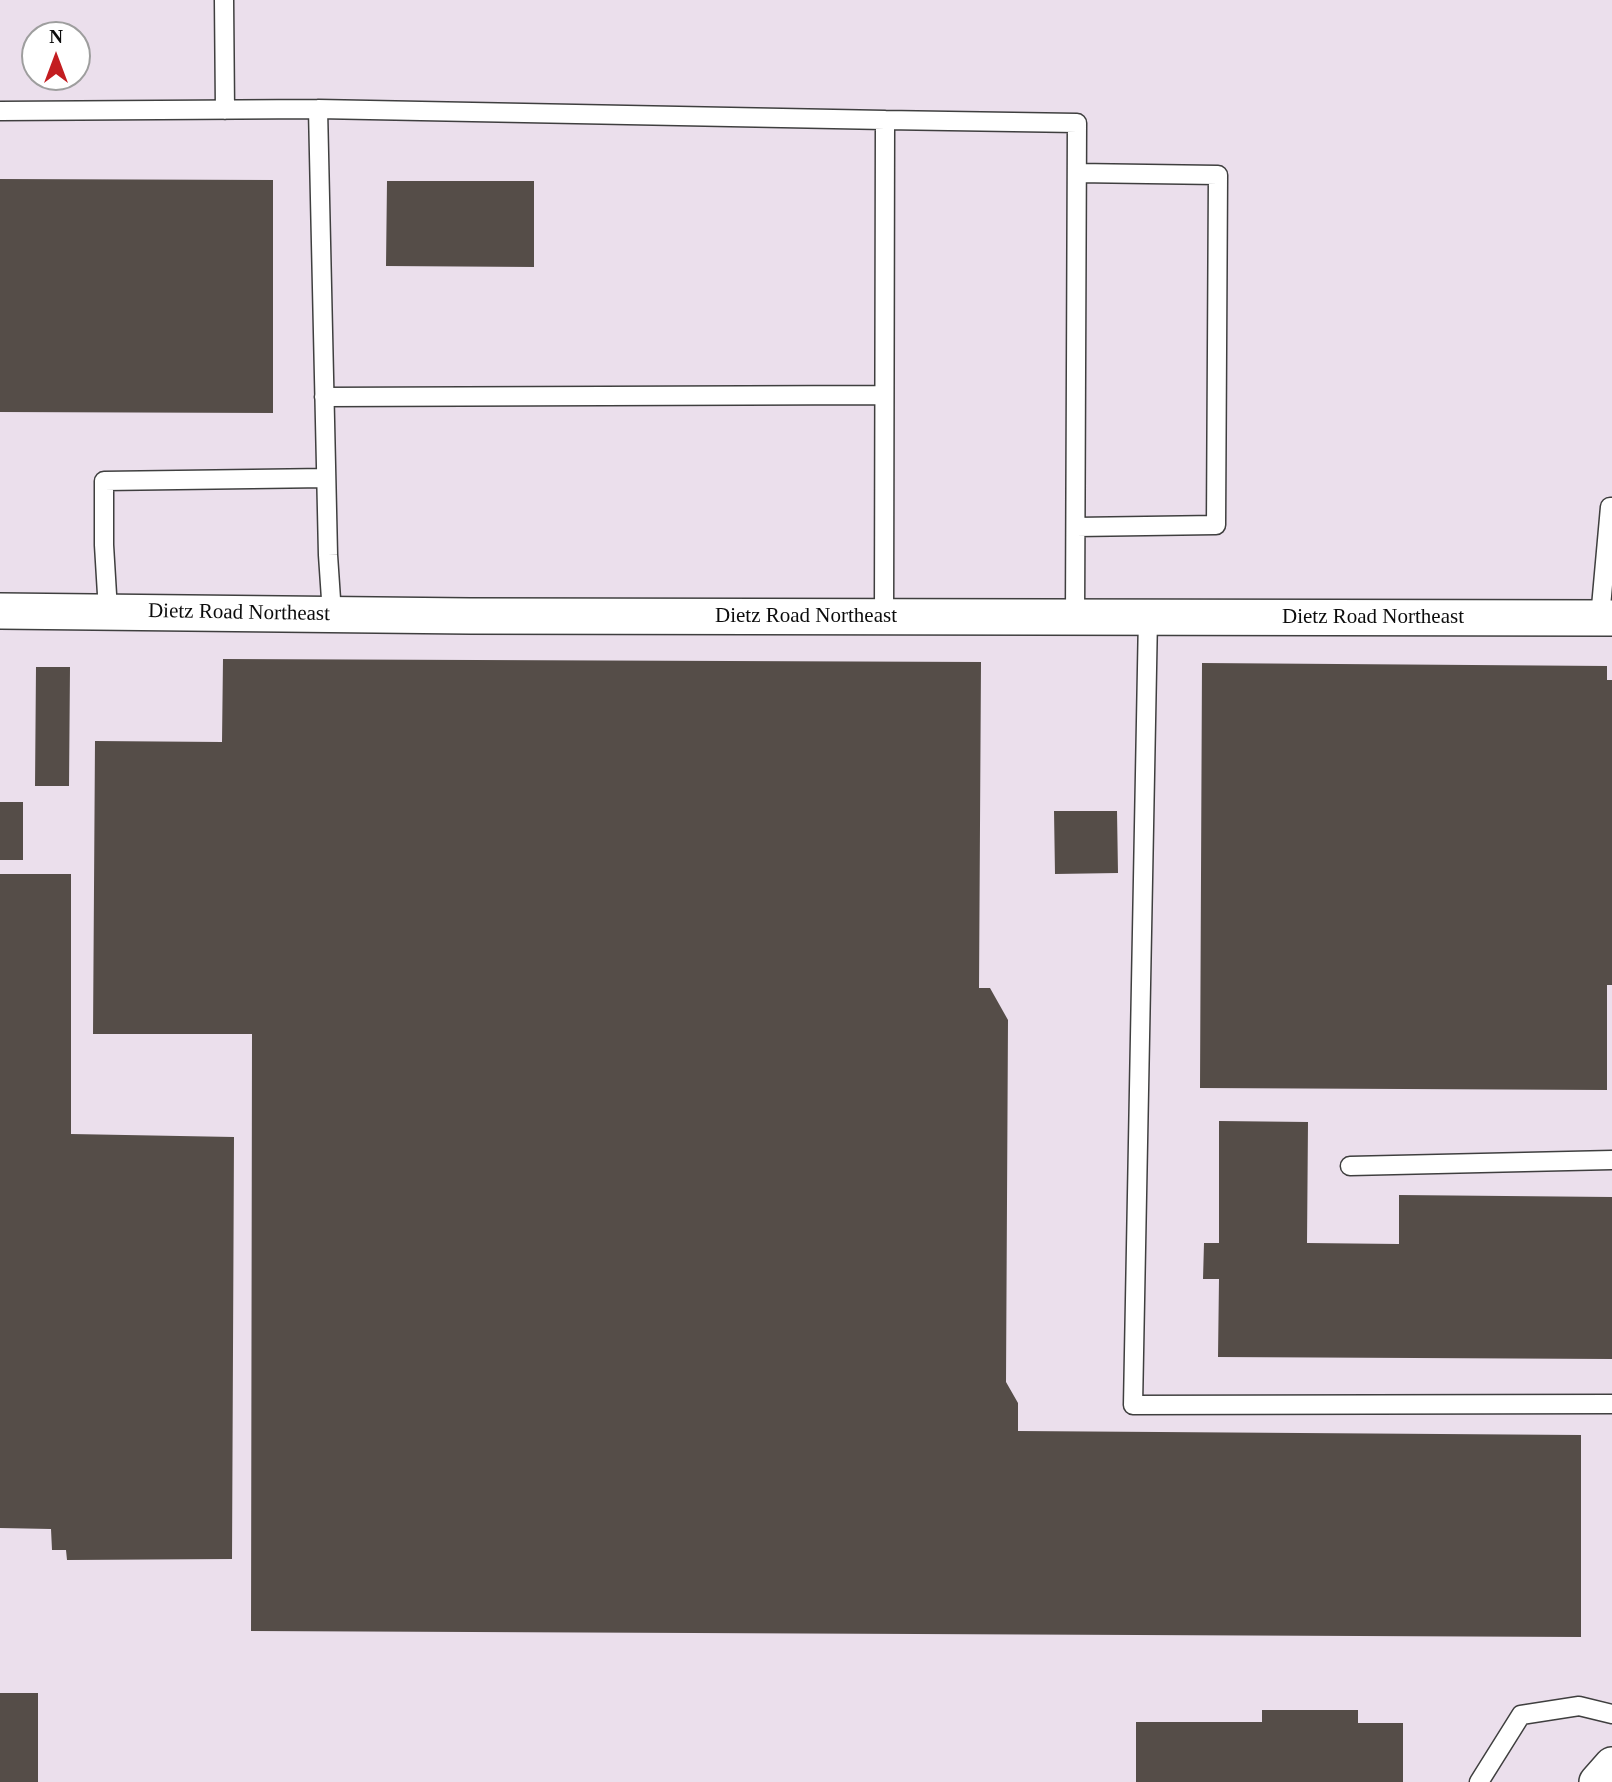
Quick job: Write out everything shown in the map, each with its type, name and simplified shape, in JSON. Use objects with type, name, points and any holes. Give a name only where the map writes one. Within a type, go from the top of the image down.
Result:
[{"type":"street","name":"Dietz Road Northeast","points":[[0,611],[1606,618]]},
{"type":"street","points":[[1597,1782],[1612,1765]]},
{"type":"lane","points":[[223,0],[225,110]]},
{"type":"lane","points":[[318,109],[326,478],[332,614]]},
{"type":"lane","points":[[0,111],[318,109],[1077,123],[1076,616]]},
{"type":"lane","points":[[884,616],[885,120]]},
{"type":"lane","points":[[1076,527],[1216,525],[1218,189],[1218,175],[1077,173]]},
{"type":"lane","points":[[324,397],[884,395]]},
{"type":"lane","points":[[108,611],[104,481],[326,478]]},
{"type":"lane","points":[[1606,618],[1609,507],[1612,508]]},
{"type":"lane","points":[[1148,616],[1133,1405],[1612,1404]]},
{"type":"lane","points":[[1350,1166],[1612,1160]]},
{"type":"lane","points":[[1479,1782],[1521,1715],[1579,1706],[1612,1714]]},
{"type":"shaded area","points":[[0,0],[1612,0],[1612,1765],[1597,1782],[0,1782]]},
{"type":"building","points":[[0,179],[273,180],[273,413],[0,412]]},
{"type":"building","points":[[387,181],[534,181],[534,267],[386,266]]},
{"type":"building","points":[[223,659],[981,662],[979,988],[990,988],[1008,1020],[1006,1382],[1018,1403],[1018,1431],[1581,1435],[1581,1637],[251,1631],[252,1034],[93,1034],[95,741],[222,742]]},
{"type":"building","points":[[1202,663],[1607,666],[1607,680],[1612,680],[1612,985],[1607,985],[1607,1090],[1200,1088]]},
{"type":"building","points":[[36,667],[70,667],[69,786],[35,786]]},
{"type":"building","points":[[0,802],[23,802],[23,860],[0,860]]},
{"type":"building","points":[[1054,811],[1117,811],[1118,873],[1055,874]]},
{"type":"building","points":[[0,874],[71,874],[71,1134],[234,1137],[232,1559],[67,1560],[66,1550],[52,1550],[51,1529],[0,1528]]},
{"type":"building","points":[[1219,1121],[1308,1122],[1307,1243],[1399,1244],[1399,1195],[1612,1197],[1612,1359],[1218,1357],[1219,1279],[1203,1279],[1204,1243],[1219,1243]]},
{"type":"building","points":[[0,1693],[38,1693],[38,1782],[0,1782]]},
{"type":"building","points":[[1262,1710],[1358,1710],[1358,1723],[1403,1723],[1403,1782],[1136,1782],[1136,1722],[1262,1722]]}]
